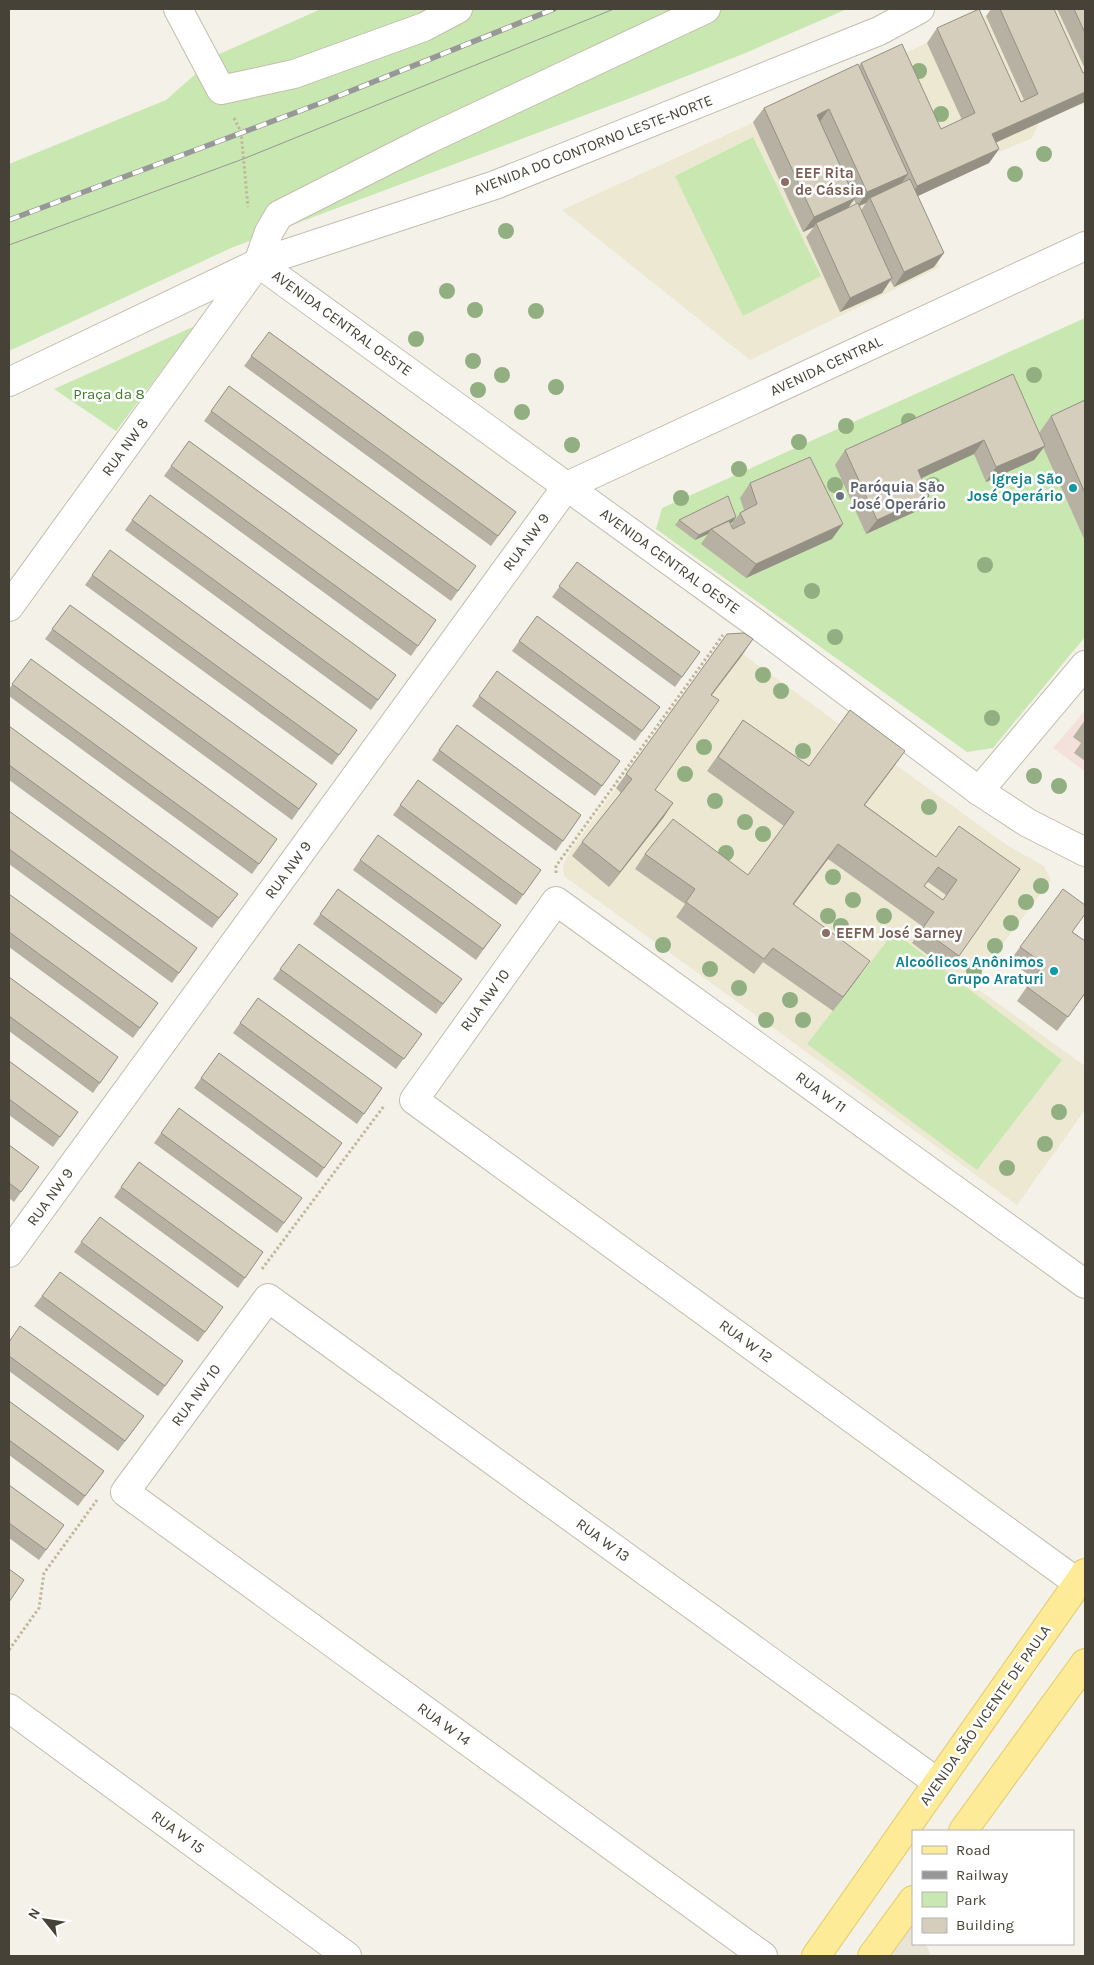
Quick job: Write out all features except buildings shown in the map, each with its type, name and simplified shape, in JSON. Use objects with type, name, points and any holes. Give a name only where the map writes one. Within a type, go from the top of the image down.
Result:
[{"type":"main road","name":"AVENIDA SÃO VICENTE DE PAULA","points":[[816,1956],[1082,1578]]},
{"type":"main road","points":[[964,1830],[1085,1663]]},
{"type":"main road","points":[[872,1956],[912,1901]]},
{"type":"street","points":[[178,9],[221,90],[294,74],[424,26],[458,9]]},
{"type":"street","name":"RUA NW 8","points":[[9,607],[258,263],[269,232],[279,215],[427,140],[706,9]]},
{"type":"street","name":"AVENIDA DO CONTORNO LESTE-NORTE","points":[[9,382],[258,263],[495,185],[879,31],[920,9]]},
{"type":"street","name":"AVENIDA CENTRAL","points":[[567,486],[1085,246]]},
{"type":"street","name":"AVENIDA CENTRAL OESTE","points":[[258,263],[740,612],[979,791],[1028,823],[1085,852]]},
{"type":"street","name":"RUA NW 9","points":[[9,1253],[567,486]]},
{"type":"street","points":[[979,791],[1085,665]]},
{"type":"street","name":"RUA NW 10","points":[[414,1100],[556,901]]},
{"type":"street","name":"RUA W 11","points":[[556,901],[1085,1284]]},
{"type":"street","name":"RUA W 12","points":[[414,1100],[1082,1578]]},
{"type":"street","name":"RUA NW 10","points":[[125,1492],[268,1298]]},
{"type":"street","name":"RUA W 13","points":[[268,1298],[938,1782]]},
{"type":"street","name":"RUA W 14","points":[[125,1492],[763,1956]]},
{"type":"street","name":"RUA W 15","points":[[9,1708],[347,1956]]},
{"type":"path","points":[[221,90],[240,132],[245,177]]},
{"type":"path","points":[[556,901],[556,866],[740,612]]},
{"type":"path","points":[[268,1298],[258,1274],[386,1102],[414,1100]]},
{"type":"path","points":[[9,1650],[39,1608],[44,1573],[93,1505],[99,1498],[125,1492]]},
{"type":"shaded area","name":"EEF Rita de Cássia","points":[[1001,9],[1085,9],[1085,106],[1080,104],[1039,122],[1032,138],[986,158],[989,163],[907,201],[940,267],[750,360],[562,210]]},
{"type":"shaded area","name":"EEFM José Sarney","points":[[717,649],[740,652],[1005,844],[1044,866],[1051,880],[972,985],[1085,1066],[1085,1110],[1017,1205],[564,876],[563,865],[571,850]]},
{"type":"shaded area","points":[[1085,711],[1085,771],[1053,748]]},
{"type":"shaded area","points":[[912,1908],[912,1945],[926,1945],[931,1956],[872,1956]]},
{"type":"green space","points":[[321,9],[847,9],[743,54],[633,97],[231,248],[9,351],[9,164],[166,100],[217,55]]},
{"type":"green space","points":[[753,137],[821,276],[743,316],[675,176]]},
{"type":"green space","points":[[1085,318],[1085,637],[993,748],[967,752],[656,529],[662,508]]},
{"type":"green space","name":"Praça da 8","points":[[195,326],[116,431],[54,389]]},
{"type":"green space","points":[[894,932],[1062,1060],[977,1170],[807,1044]]},
{"type":"tram line","points":[[9,245],[243,159],[614,9]]},
{"type":"railway","points":[[9,220],[321,103],[554,9]]},
{"type":"place","name":"EEF Rita de Cássia","points":[[785,182]]},
{"type":"place","name":"Igreja São José Operário","points":[[1073,488]]},
{"type":"place","name":"Paróquia São José Operário","points":[[840,496]]},
{"type":"place","name":"EEFM José Sarney","points":[[826,933]]},
{"type":"place","name":"Alcoólicos Anônimos Grupo Araturi","points":[[1054,971]]}]
